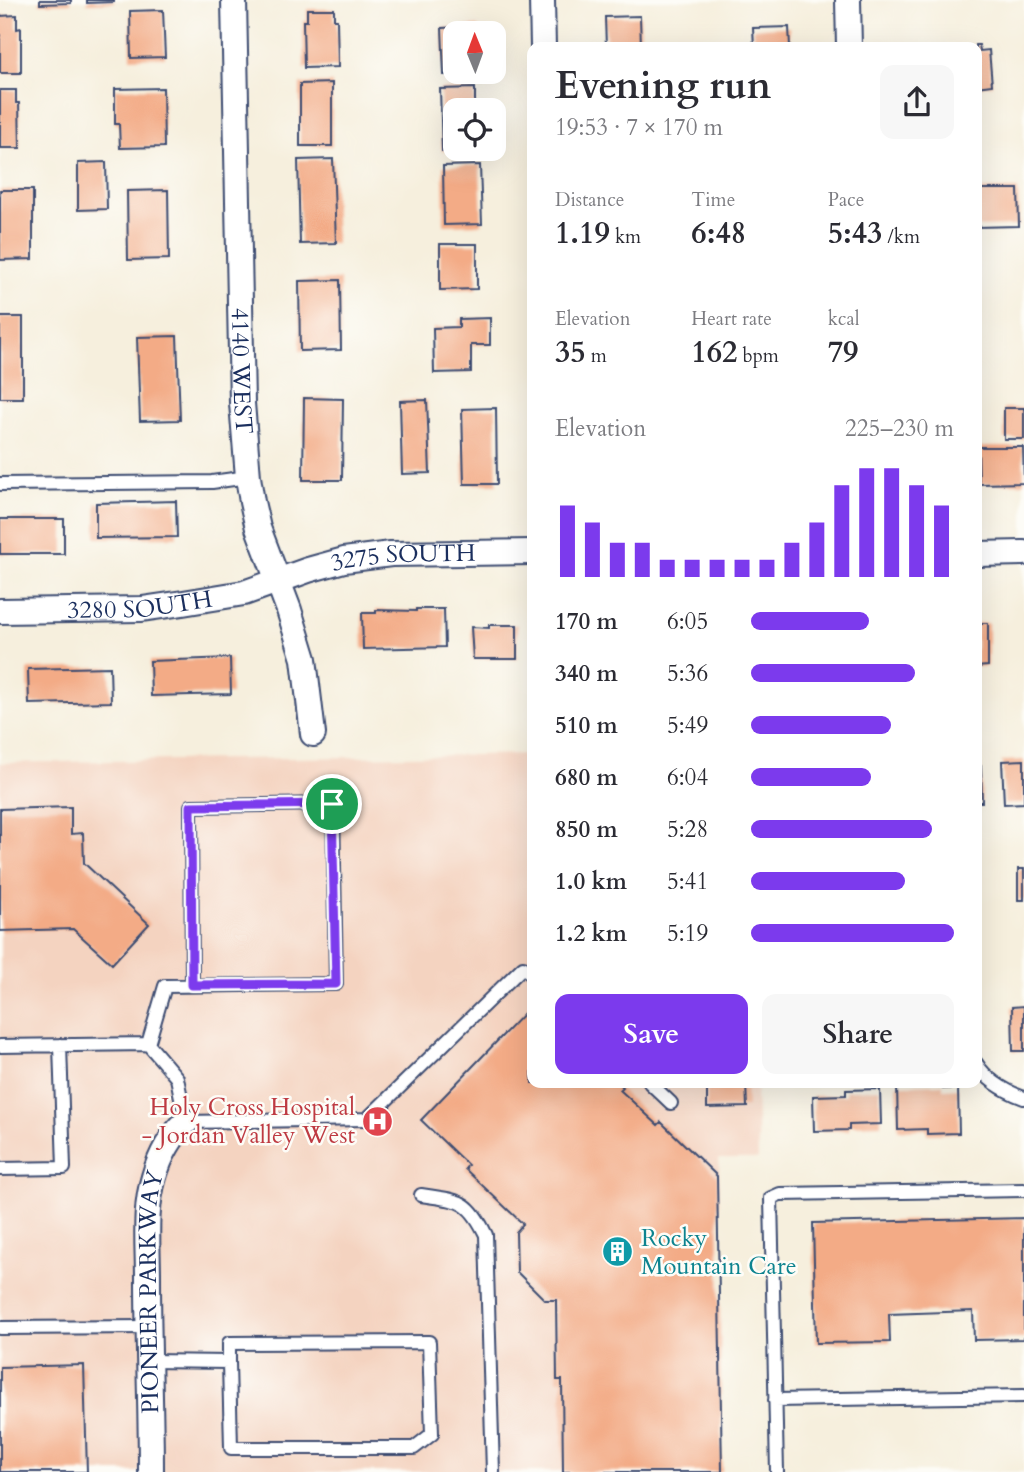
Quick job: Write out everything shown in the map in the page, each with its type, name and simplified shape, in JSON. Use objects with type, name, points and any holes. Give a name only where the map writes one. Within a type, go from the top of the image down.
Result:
[{"type":"street","name":"4140 WEST","points":[[234,0],[242,402],[248,477],[258,528],[304,659],[313,734]]},
{"type":"street","points":[[542,0],[543,42]]},
{"type":"street","points":[[848,0],[849,42]]},
{"type":"street","name":"3275 SOUTH","points":[[278,581],[344,561],[391,554],[527,552]]},
{"type":"street","points":[[982,554],[1024,553]]},
{"type":"street","name":"3280 SOUTH","points":[[0,611],[142,608],[244,593],[278,581]]},
{"type":"street","name":"PIONEER PARKWAY","points":[[151,1472],[148,1221],[153,1177],[174,1133],[186,1122]]},
{"type":"lane","points":[[0,484],[212,482],[248,477]]},
{"type":"lane","points":[[148,1044],[165,986],[336,984],[332,804],[191,806],[192,985]]},
{"type":"lane","points":[[148,1044],[177,1078],[186,1122],[367,1119],[523,967],[527,971]]},
{"type":"lane","points":[[0,1046],[148,1044]]},
{"type":"lane","points":[[0,1169],[64,1168],[60,1045]]},
{"type":"lane","points":[[982,1070],[993,1083],[1024,1098]]},
{"type":"lane","points":[[655,1088],[671,1103]]},
{"type":"lane","points":[[777,1472],[771,1198],[779,1194],[1024,1190]]},
{"type":"lane","points":[[421,1195],[458,1200],[470,1208],[486,1235],[493,1472]]},
{"type":"lane","points":[[0,1328],[148,1327]]},
{"type":"lane","points":[[429,1342],[432,1434],[414,1448],[231,1448],[229,1362],[229,1343],[429,1342]]},
{"type":"lane","points":[[150,1361],[229,1362]]},
{"type":"lane","points":[[775,1400],[1024,1396]]},
{"type":"shaded area","name":"Holy Cross Hospital - Jordan Valley West","points":[[527,754],[527,1088],[756,1088],[758,1159],[719,1159],[722,1472],[0,1472],[0,763]]},
{"type":"building","points":[[40,0],[71,0],[71,3],[40,4]]},
{"type":"building","points":[[87,0],[114,0],[114,2],[87,3]]},
{"type":"building","points":[[307,9],[334,9],[334,20],[337,20],[338,67],[304,68],[303,21],[307,21]]},
{"type":"building","points":[[163,10],[165,57],[131,58],[130,11]]},
{"type":"building","points":[[17,15],[17,29],[21,28],[21,73],[0,73],[0,16]]},
{"type":"building","points":[[640,16],[641,42],[606,42],[605,17]]},
{"type":"building","points":[[789,27],[790,42],[754,42],[753,28]]},
{"type":"building","points":[[989,50],[992,85],[982,86],[982,51]]},
{"type":"building","points":[[332,83],[332,146],[300,146],[300,84]]},
{"type":"building","points":[[163,88],[164,147],[120,148],[119,124],[115,124],[115,89]]},
{"type":"building","points":[[475,88],[475,98],[443,98],[443,151],[442,151],[440,89]]},
{"type":"building","points":[[0,90],[16,90],[20,148],[0,148]]},
{"type":"building","points":[[333,159],[336,243],[300,244],[298,160]]},
{"type":"building","points":[[106,162],[107,209],[78,210],[78,163]]},
{"type":"building","points":[[480,165],[482,224],[444,225],[443,166]]},
{"type":"building","points":[[982,189],[1018,189],[1019,226],[982,227]]},
{"type":"building","points":[[0,190],[33,190],[33,259],[0,260]]},
{"type":"building","points":[[168,190],[169,259],[128,260],[127,191]]},
{"type":"building","points":[[440,244],[477,244],[477,289],[440,290]]},
{"type":"building","points":[[340,280],[341,350],[300,351],[299,281]]},
{"type":"building","points":[[0,317],[23,317],[23,398],[0,398]]},
{"type":"building","points":[[490,318],[490,345],[471,345],[471,372],[434,373],[433,328],[459,327],[459,319]]},
{"type":"building","points":[[177,336],[180,420],[140,421],[137,337]]},
{"type":"building","points":[[304,398],[343,399],[342,480],[303,480]]},
{"type":"building","points":[[427,400],[430,473],[402,474],[400,401]]},
{"type":"building","points":[[496,408],[497,484],[464,484],[462,409]]},
{"type":"building","points":[[1004,408],[1024,408],[1024,439],[1004,439]]},
{"type":"building","points":[[982,447],[1023,447],[1024,483],[982,484]]},
{"type":"building","points":[[176,501],[177,537],[96,538],[96,503]]},
{"type":"building","points":[[0,519],[64,519],[64,554],[0,554]]},
{"type":"building","points":[[444,609],[445,647],[363,649],[362,613]]},
{"type":"building","points":[[982,623],[988,623],[988,666],[982,666]]},
{"type":"building","points":[[489,625],[517,625],[517,659],[473,659],[471,627],[489,628]]},
{"type":"building","points":[[230,658],[231,694],[151,696],[150,661]]},
{"type":"building","points":[[110,667],[111,702],[29,704],[28,669]]},
{"type":"building","points":[[1024,760],[1024,803],[1004,804],[1002,761]]},
{"type":"building","points":[[71,807],[71,834],[83,833],[84,863],[149,924],[112,964],[73,929],[0,931],[0,809]]},
{"type":"building","points":[[1018,869],[1024,869],[1024,900],[1018,900]]},
{"type":"building","points":[[1024,1006],[1024,1051],[1013,1051],[1012,1007]]},
{"type":"building","name":"Rocky Mountain Care","points":[[527,1010],[527,1088],[622,1088],[620,1090],[658,1125],[661,1122],[717,1176],[722,1472],[563,1472],[562,1380],[557,1380],[556,1300],[545,1300],[517,1272],[516,1232],[523,1224],[465,1169],[468,1165],[421,1120]]},
{"type":"building","points":[[707,1088],[746,1088],[747,1107],[707,1108]]},
{"type":"building","points":[[897,1088],[958,1088],[959,1133],[927,1134],[927,1129],[898,1130]]},
{"type":"building","points":[[880,1089],[881,1124],[849,1125],[849,1130],[814,1131],[813,1096],[846,1095],[846,1090]]},
{"type":"building","points":[[1024,1218],[1024,1339],[974,1340],[973,1311],[889,1314],[890,1342],[816,1343],[813,1223]]},
{"type":"building","points":[[84,1365],[87,1472],[0,1472],[0,1367]]},
{"type":"place","name":"Holy Cross Hospital - Jordan Valley West","points":[[378,1121]]},
{"type":"place","name":"Rocky Mountain Care","points":[[618,1252]]},
{"type":"route","points":[[332,804],[336,984],[192,985],[191,806],[332,804]]}]
